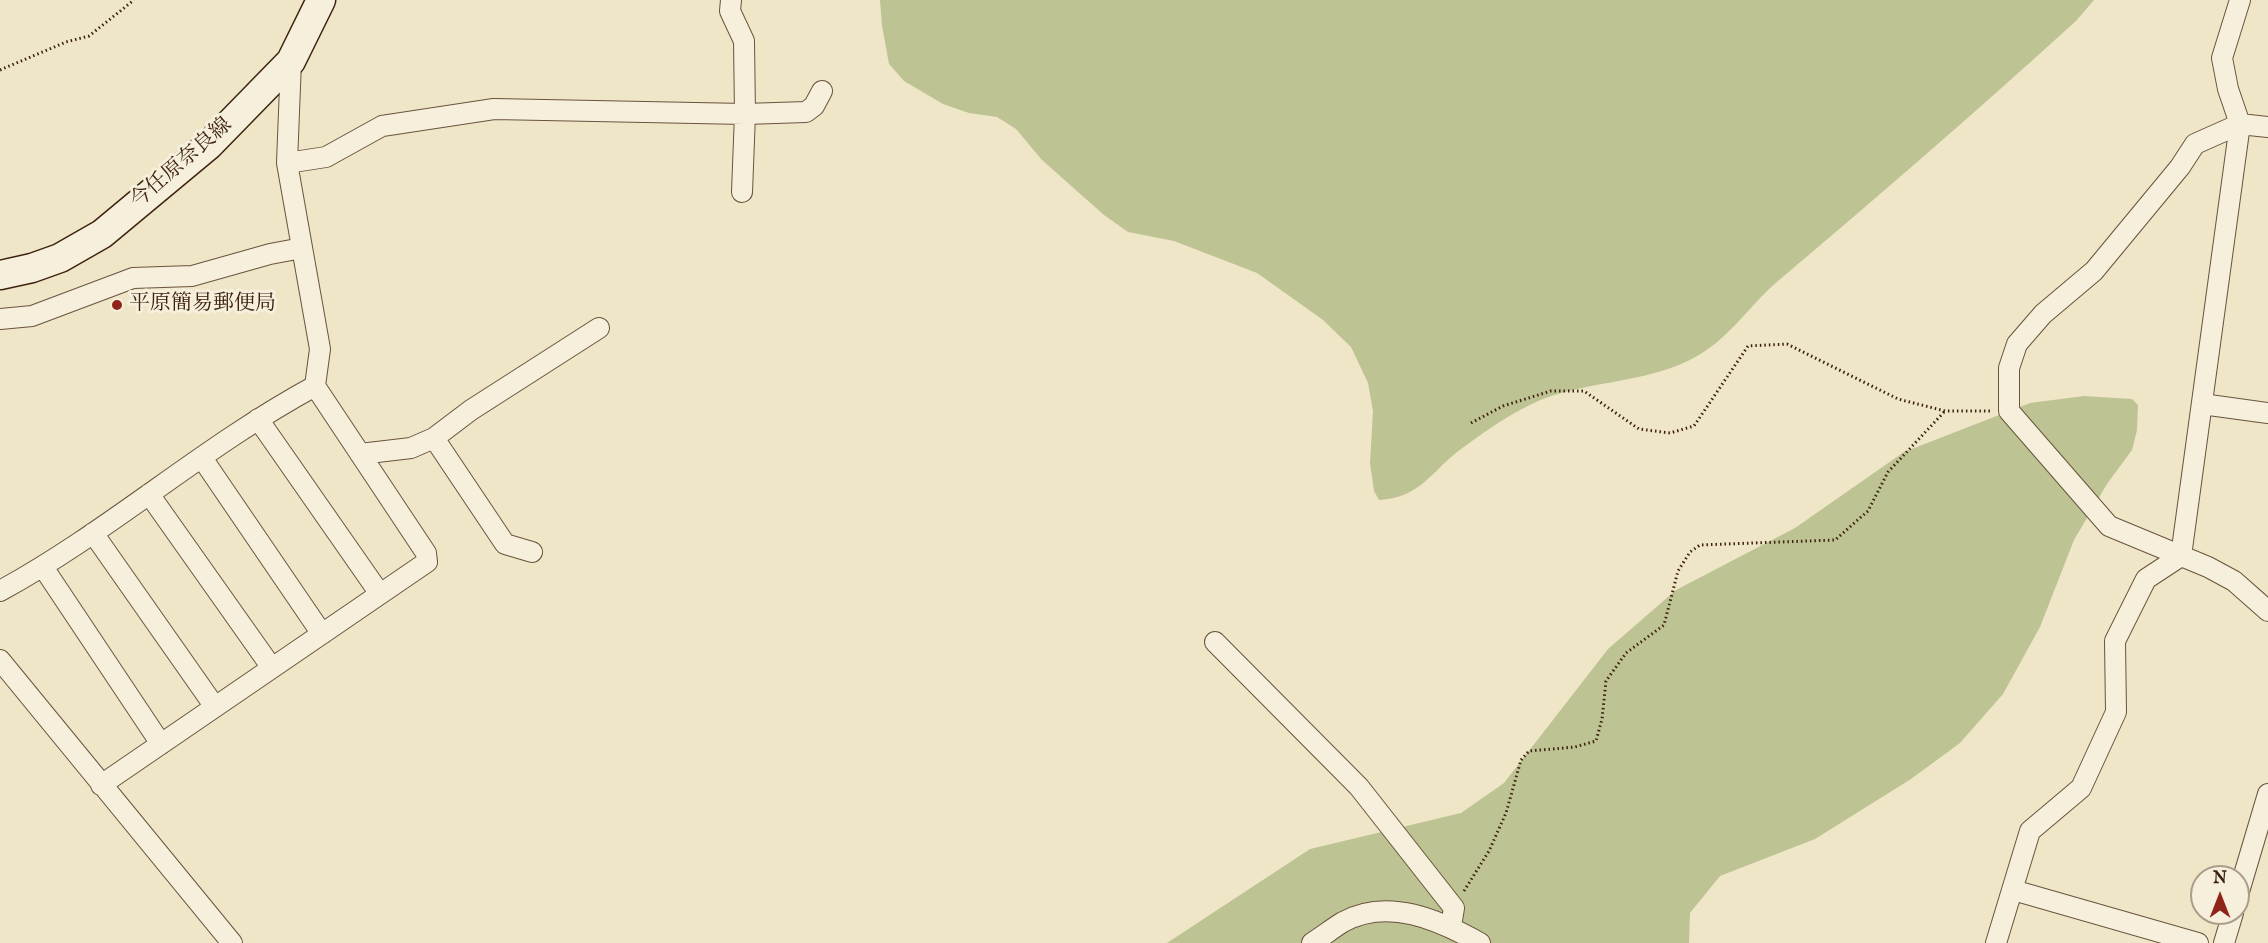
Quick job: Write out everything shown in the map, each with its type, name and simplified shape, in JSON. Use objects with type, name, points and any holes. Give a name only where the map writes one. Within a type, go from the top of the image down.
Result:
[{"type":"main road","name":"今任原奈良線","points":[[0,275],[32,268],[60,258],[102,234],[209,145],[291,61],[321,0]]},
{"type":"street","points":[[730,0],[730,11],[744,41],[745,114],[742,192]]},
{"type":"street","points":[[1996,943],[2030,831],[2081,788],[2116,712],[2115,641],[2146,579],[2181,556],[2240,124],[2228,89],[2222,58],[2240,0]]},
{"type":"street","points":[[101,785],[427,562],[426,553],[315,386],[320,349],[287,163],[291,61]]},
{"type":"street","points":[[287,163],[326,156],[382,126],[494,109],[745,114],[806,112],[814,106],[822,91]]},
{"type":"street","points":[[2268,127],[2240,124],[2195,144],[2180,167],[2094,271],[2043,314],[2017,344],[2009,368],[2009,411],[2109,526],[2234,581],[2268,611]]},
{"type":"street","points":[[0,319],[32,316],[133,278],[192,276],[260,256],[303,248]]},
{"type":"street","points":[[360,454],[411,448],[434,438],[471,410],[599,328]]},
{"type":"street","points":[[0,591],[43,567],[258,419],[315,386]]},
{"type":"street","points":[[2202,404],[2268,413]]},
{"type":"street","points":[[258,419],[380,594]]},
{"type":"street","points":[[434,438],[505,544],[532,552]]},
{"type":"street","points":[[202,458],[322,634]]},
{"type":"street","points":[[149,494],[272,668]]},
{"type":"street","points":[[93,533],[215,707]]},
{"type":"street","points":[[43,567],[161,744]]},
{"type":"street","points":[[1215,642],[1359,787],[1452,917],[1480,943]]},
{"type":"street","points":[[0,660],[232,943]]},
{"type":"street","points":[[2247,865],[2268,794]]},
{"type":"street","points":[[2013,890],[2198,943]]},
{"type":"street","points":[[1312,943],[1345,921],[1377,911],[1452,917]]},
{"type":"street","points":[[2224,943],[2229,925]]},
{"type":"path","points":[[0,70],[66,42],[89,36],[134,0]]},
{"type":"path","points":[[1472,423],[1503,406],[1551,391],[1584,391],[1639,429],[1670,433],[1694,426],[1748,346],[1787,344],[1898,399],[1945,411],[2009,411]]},
{"type":"path","points":[[1452,917],[1489,851],[1506,813],[1521,760],[1529,751],[1575,747],[1596,741],[1602,720],[1606,681],[1626,653],[1664,625],[1677,571],[1690,552],[1700,545],[1835,540],[1868,511],[1888,472],[1945,411]]},
{"type":"green space","points":[[880,0],[2094,0],[2076,21],[1891,185],[1778,281],[1731,330],[1699,355],[1656,373],[1565,392],[1543,399],[1514,413],[1483,433],[1450,458],[1416,489],[1394,498],[1379,500],[1374,491],[1370,463],[1373,411],[1368,383],[1351,347],[1323,320],[1257,273],[1174,241],[1128,232],[1104,215],[1042,160],[1016,129],[997,117],[969,113],[943,104],[904,81],[889,64]]},
{"type":"green space","points":[[2084,396],[2132,399],[2138,405],[2137,430],[2132,450],[2107,484],[2074,540],[2040,627],[2003,694],[1960,743],[1911,779],[1815,839],[1720,876],[1690,913],[1689,943],[1167,943],[1310,849],[1461,813],[1504,783],[1608,649],[1676,590],[1795,528],[1904,452],[2030,403]]},
{"type":"place","name":"平原簡易郵便局","points":[[117,305]]}]
